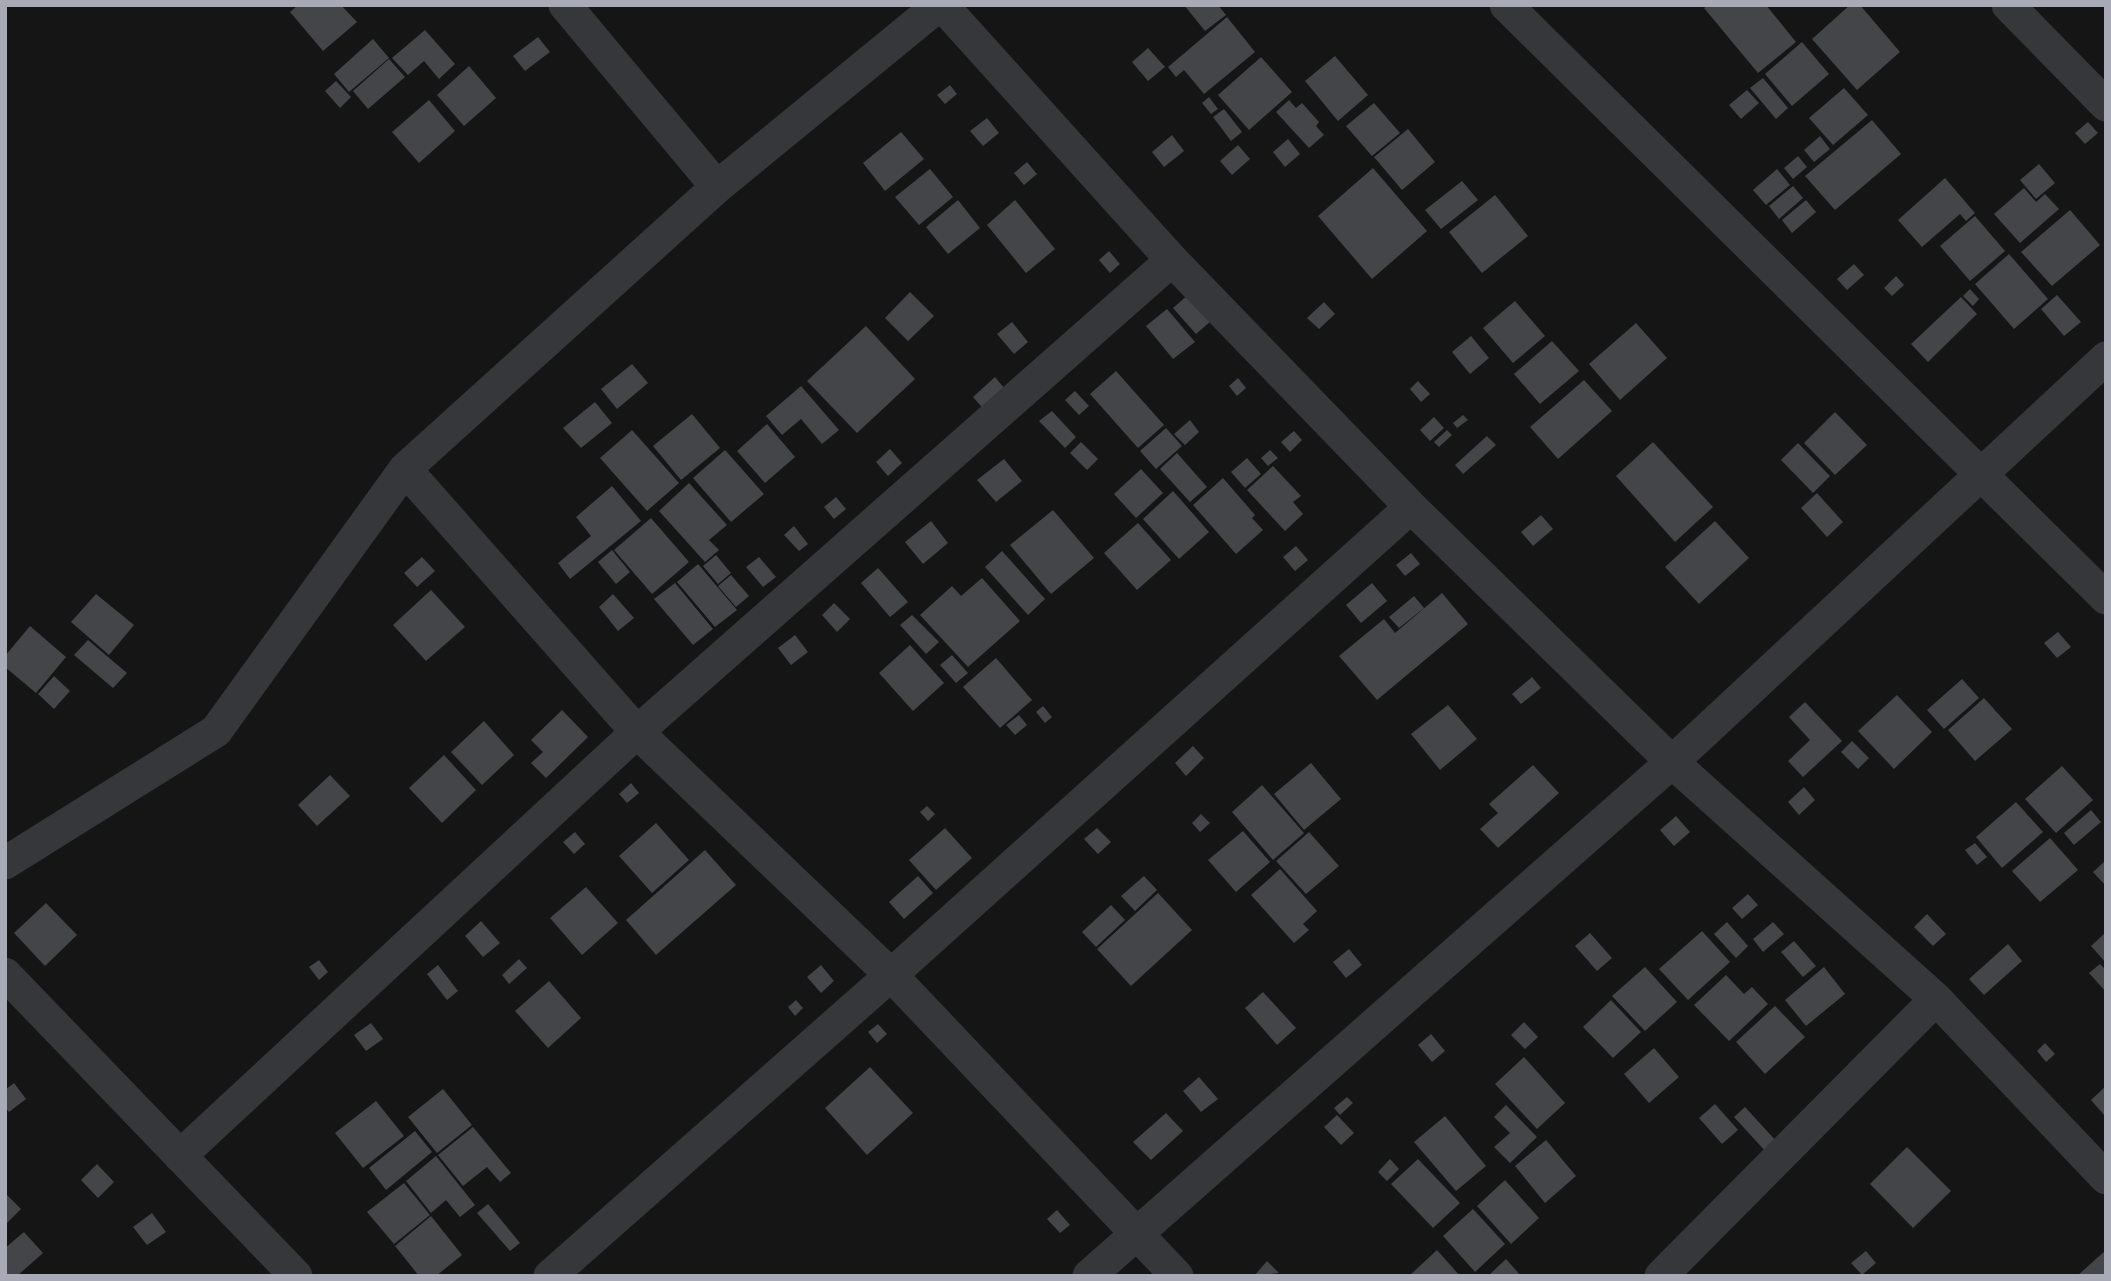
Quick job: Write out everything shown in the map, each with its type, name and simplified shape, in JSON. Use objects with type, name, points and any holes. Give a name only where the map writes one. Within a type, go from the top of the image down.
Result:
[{"type":"street","points":[[565,5],[717,187]]},
{"type":"street","points":[[5,863],[216,731],[405,470],[717,187],[940,5],[1172,260],[1411,507],[1672,762],[1936,999],[2106,1178]]},
{"type":"street","points":[[1506,5],[2106,598]]},
{"type":"street","points":[[2008,5],[2106,106]]},
{"type":"street","points":[[180,1156],[637,733],[1172,260]]},
{"type":"street","points":[[1090,1276],[1672,762],[2106,358]]},
{"type":"street","points":[[405,470],[637,733],[891,975],[1137,1237],[1177,1276]]},
{"type":"street","points":[[550,1276],[891,975],[1411,507]]},
{"type":"street","points":[[5,974],[296,1276]]},
{"type":"street","points":[[1661,1276],[1936,999]]},
{"type":"building","points":[[298,5],[341,5],[357,22],[323,51],[290,12]]},
{"type":"building","points":[[1184,5],[1218,5],[1226,15],[1205,31]]},
{"type":"building","points":[[1708,5],[1766,5],[1796,42],[1758,73],[1704,8]]},
{"type":"building","points":[[1850,5],[1860,5],[1900,52],[1857,90],[1812,39]]},
{"type":"building","points":[[1227,17],[1255,52],[1204,94],[1184,70],[1176,77],[1168,67]]},
{"type":"building","points":[[425,30],[455,64],[439,79],[424,61],[408,75],[392,58]]},
{"type":"building","points":[[538,37],[550,52],[525,71],[513,56]]},
{"type":"building","points":[[373,39],[389,58],[349,92],[334,74]]},
{"type":"building","points":[[1802,42],[1829,74],[1792,106],[1765,74]]},
{"type":"building","points":[[1148,48],[1165,67],[1148,81],[1132,62]]},
{"type":"building","points":[[1335,56],[1368,95],[1338,121],[1305,81]]},
{"type":"building","points":[[1261,57],[1292,92],[1249,130],[1218,95]]},
{"type":"building","points":[[389,59],[405,77],[368,109],[353,91]]},
{"type":"building","points":[[469,66],[496,98],[464,126],[437,95]]},
{"type":"building","points":[[1763,78],[1788,108],[1776,119],[1750,88]]},
{"type":"building","points":[[336,81],[351,97],[340,108],[325,91]]},
{"type":"building","points":[[950,85],[957,94],[945,104],[937,95]]},
{"type":"building","points":[[1844,88],[1868,115],[1833,145],[1809,118]]},
{"type":"building","points":[[1747,90],[1759,103],[1741,119],[1729,105]]},
{"type":"building","points":[[1209,97],[1218,109],[1211,114],[1202,103]]},
{"type":"building","points":[[429,100],[455,131],[419,163],[392,132]]},
{"type":"building","points":[[1289,100],[1296,108],[1302,103],[1319,122],[1316,126],[1324,135],[1309,148],[1276,112]]},
{"type":"building","points":[[1374,103],[1400,133],[1372,156],[1346,126]]},
{"type":"building","points":[[1224,109],[1242,132],[1231,141],[1213,117]]},
{"type":"building","points":[[987,118],[999,133],[983,146],[970,131]]},
{"type":"building","points":[[1872,120],[1901,154],[1835,210],[1805,176]]},
{"type":"building","points":[[2088,122],[2098,133],[2085,144],[2075,133]]},
{"type":"building","points":[[1408,129],[1435,162],[1402,190],[1374,157]]},
{"type":"building","points":[[901,132],[924,159],[885,191],[863,163]]},
{"type":"building","points":[[1172,135],[1184,151],[1164,167],[1152,152]]},
{"type":"building","points":[[1820,136],[1830,149],[1814,162],[1804,150]]},
{"type":"building","points":[[1288,139],[1300,154],[1285,167],[1273,152]]},
{"type":"building","points":[[1238,145],[1250,159],[1232,175],[1220,161]]},
{"type":"building","points":[[1798,156],[1807,167],[1793,179],[1784,168]]},
{"type":"building","points":[[1027,162],[1037,174],[1024,185],[1014,173]]},
{"type":"building","points":[[2039,164],[2055,183],[2036,199],[2020,180]]},
{"type":"building","points":[[1373,168],[1427,231],[1372,279],[1318,216]]},
{"type":"building","points":[[930,169],[953,197],[919,225],[895,197]]},
{"type":"building","points":[[1777,169],[1790,185],[1766,205],[1753,190]]},
{"type":"building","points":[[1945,178],[1975,213],[1966,221],[1960,214],[1922,247],[1898,220]]},
{"type":"building","points":[[1462,181],[1478,200],[1441,229],[1425,210]]},
{"type":"building","points":[[1793,186],[1803,198],[1779,219],[1769,206]]},
{"type":"building","points":[[2024,188],[2036,202],[2045,194],[2059,209],[2020,243],[1994,214]]},
{"type":"building","points":[[1495,195],[1528,236],[1482,273],[1449,232]]},
{"type":"building","points":[[958,200],[980,228],[948,254],[926,227]]},
{"type":"building","points":[[1015,200],[1055,249],[1026,273],[987,225]]},
{"type":"building","points":[[1806,200],[1816,212],[1792,233],[1782,220]]},
{"type":"building","points":[[2070,210],[2100,245],[2052,286],[2021,252]]},
{"type":"building","points":[[1975,216],[2005,251],[1970,281],[1940,246]]},
{"type":"building","points":[[1109,251],[1120,264],[1110,273],[1099,260]]},
{"type":"building","points":[[2009,254],[2048,299],[2014,329],[1975,284]]},
{"type":"building","points":[[1854,264],[1864,275],[1847,290],[1837,279]]},
{"type":"building","points":[[1896,276],[1904,285],[1892,296],[1884,288]]},
{"type":"building","points":[[1970,289],[1979,299],[1973,306],[1963,296]]},
{"type":"building","points":[[910,292],[934,316],[908,341],[885,318]]},
{"type":"building","points":[[1188,295],[1211,321],[1196,334],[1173,308]]},
{"type":"building","points":[[2057,295],[2081,322],[2064,336],[2041,309]]},
{"type":"building","points":[[1961,297],[1977,314],[1928,362],[1911,344]]},
{"type":"building","points":[[1515,301],[1545,336],[1513,363],[1483,328]]},
{"type":"building","points":[[1324,302],[1335,314],[1319,329],[1307,318]]},
{"type":"building","points":[[1167,309],[1195,342],[1173,359],[1146,326]]},
{"type":"building","points":[[1012,322],[1028,342],[1014,354],[997,334]]},
{"type":"building","points":[[1636,323],[1667,358],[1620,400],[1589,364]]},
{"type":"building","points":[[866,326],[915,379],[857,433],[807,381]]},
{"type":"building","points":[[1471,336],[1489,358],[1470,374],[1452,352]]},
{"type":"building","points":[[1552,341],[1579,371],[1540,404],[1514,374]]},
{"type":"building","points":[[632,364],[648,383],[617,409],[601,389]]},
{"type":"building","points":[[1116,371],[1164,425],[1138,448],[1090,394]]},
{"type":"building","points":[[995,377],[1009,394],[988,414],[973,397]]},
{"type":"building","points":[[1238,378],[1246,388],[1237,396],[1229,386]]},
{"type":"building","points":[[1584,380],[1612,411],[1558,459],[1530,427]]},
{"type":"building","points":[[1418,381],[1430,394],[1421,402],[1410,389]]},
{"type":"building","points":[[801,386],[839,430],[822,444],[801,419],[782,435],[766,416]]},
{"type":"building","points":[[1075,391],[1089,406],[1079,415],[1065,400]]},
{"type":"building","points":[[595,402],[612,423],[581,448],[563,428]]},
{"type":"building","points":[[1052,411],[1076,437],[1065,448],[1039,421]]},
{"type":"building","points":[[1835,412],[1867,445],[1835,475],[1804,443]]},
{"type":"building","points":[[692,414],[720,448],[681,480],[653,446]]},
{"type":"building","points":[[1463,415],[1468,420],[1457,428],[1453,423]]},
{"type":"building","points":[[1434,417],[1444,428],[1430,441],[1420,430]]},
{"type":"building","points":[[1190,420],[1199,432],[1185,445],[1174,434]]},
{"type":"building","points":[[767,424],[795,457],[765,483],[737,451]]},
{"type":"building","points":[[1166,428],[1182,446],[1156,469],[1140,451]]},
{"type":"building","points":[[632,430],[679,483],[647,511],[600,458]]},
{"type":"building","points":[[1447,430],[1452,435],[1439,447],[1434,442]]},
{"type":"building","points":[[1294,431],[1302,440],[1290,452],[1281,442]]},
{"type":"building","points":[[1487,436],[1496,445],[1463,474],[1455,465]]},
{"type":"building","points":[[1081,442],[1098,459],[1087,470],[1070,453]]},
{"type":"building","points":[[1653,442],[1713,507],[1675,542],[1616,476]]},
{"type":"building","points":[[1798,443],[1830,476],[1813,493],[1781,460]]},
{"type":"building","points":[[890,449],[902,463],[888,476],[876,462]]},
{"type":"building","points":[[725,450],[764,494],[731,522],[693,478]]},
{"type":"building","points":[[1270,450],[1278,458],[1268,466],[1261,458]]},
{"type":"building","points":[[1177,453],[1207,487],[1190,502],[1160,469]]},
{"type":"building","points":[[1247,458],[1261,474],[1245,488],[1231,472]]},
{"type":"building","points":[[1004,459],[1022,481],[996,502],[977,480]]},
{"type":"building","points":[[1273,466],[1301,496],[1293,502],[1303,514],[1285,531],[1247,490]]},
{"type":"building","points":[[1141,469],[1163,493],[1136,518],[1114,494]]},
{"type":"building","points":[[1223,478],[1255,515],[1252,518],[1263,530],[1236,554],[1193,505]]},
{"type":"building","points":[[689,483],[727,525],[709,540],[719,550],[705,562],[659,511]]},
{"type":"building","points":[[612,486],[641,521],[570,579],[558,563],[591,536],[576,517]]},
{"type":"building","points":[[1173,491],[1209,532],[1179,559],[1143,519]]},
{"type":"building","points":[[1817,493],[1843,522],[1827,537],[1801,508]]},
{"type":"building","points":[[836,497],[846,509],[834,519],[824,507]]},
{"type":"building","points":[[1053,510],[1094,558],[1051,594],[1010,545]]},
{"type":"building","points":[[1541,515],[1553,529],[1533,546],[1521,532]]},
{"type":"building","points":[[651,518],[689,562],[652,594],[614,550]]},
{"type":"building","points":[[931,521],[948,543],[923,564],[905,542]]},
{"type":"building","points":[[1715,521],[1749,558],[1699,604],[1665,567]]},
{"type":"building","points":[[1138,523],[1171,560],[1137,590],[1104,553]]},
{"type":"building","points":[[794,526],[808,544],[799,551],[784,535]]},
{"type":"building","points":[[1296,546],[1308,560],[1295,571],[1283,557]]},
{"type":"building","points":[[612,550],[630,572],[616,584],[598,562]]},
{"type":"building","points":[[1002,551],[1045,599],[1028,615],[985,567]]},
{"type":"building","points":[[1411,553],[1420,564],[1405,576],[1396,565]]},
{"type":"building","points":[[716,555],[731,573],[718,584],[703,566]]},
{"type":"building","points":[[422,557],[435,571],[417,587],[404,573]]},
{"type":"building","points":[[759,557],[776,577],[763,587],[746,567]]},
{"type":"building","points":[[698,564],[737,610],[715,627],[677,582]]},
{"type":"building","points":[[878,568],[908,602],[890,617],[861,583]]},
{"type":"building","points":[[731,575],[749,596],[736,607],[718,586]]},
{"type":"building","points":[[982,578],[1020,621],[968,667],[920,615],[952,586],[961,596]]},
{"type":"building","points":[[675,583],[713,629],[693,645],[654,599]]},
{"type":"building","points":[[1372,583],[1387,601],[1361,623],[1346,605]]},
{"type":"building","points":[[431,590],[465,627],[426,661],[393,625]]},
{"type":"building","points":[[1442,593],[1468,624],[1377,700],[1339,656],[1384,619],[1395,633]]},
{"type":"building","points":[[96,594],[134,625],[109,655],[71,622]]},
{"type":"building","points":[[613,594],[634,618],[618,631],[599,607]]},
{"type":"building","points":[[1414,596],[1424,608],[1399,628],[1389,617]]},
{"type":"building","points":[[834,603],[850,619],[837,632],[822,615]]},
{"type":"building","points":[[912,615],[939,642],[926,654],[900,625]]},
{"type":"building","points":[[30,626],[66,657],[36,693],[5,667],[5,656]]},
{"type":"building","points":[[2058,632],[2071,647],[2057,658],[2044,643]]},
{"type":"building","points":[[795,635],[808,652],[791,665],[778,648]]},
{"type":"building","points":[[88,640],[127,673],[113,688],[74,655]]},
{"type":"building","points":[[910,645],[944,683],[913,711],[879,673]]},
{"type":"building","points":[[952,655],[968,673],[956,683],[940,665]]},
{"type":"building","points":[[996,658],[1032,700],[1000,728],[963,687]]},
{"type":"building","points":[[54,676],[70,691],[54,709],[38,694]]},
{"type":"building","points":[[1532,677],[1541,688],[1521,704],[1512,694]]},
{"type":"building","points":[[1962,679],[1979,698],[1944,729],[1927,710]]},
{"type":"building","points":[[1897,695],[1932,732],[1894,769],[1858,731]]},
{"type":"building","points":[[1984,698],[2012,729],[1975,761],[1948,730]]},
{"type":"building","points":[[1805,702],[1842,741],[1803,777],[1788,761],[1810,740],[1789,717]]},
{"type":"building","points":[[1448,705],[1477,739],[1440,770],[1411,734]]},
{"type":"building","points":[[1043,706],[1052,717],[1045,723],[1036,712]]},
{"type":"building","points":[[562,710],[588,737],[546,778],[531,763],[543,752],[531,740]]},
{"type":"building","points":[[1019,715],[1027,725],[1015,735],[1006,725]]},
{"type":"building","points":[[484,721],[514,755],[482,785],[451,752]]},
{"type":"building","points":[[1852,741],[1869,758],[1858,769],[1841,752]]},
{"type":"building","points":[[1193,746],[1204,758],[1186,776],[1175,763]]},
{"type":"building","points":[[444,755],[476,790],[442,823],[409,788]]},
{"type":"building","points":[[1311,763],[1341,799],[1304,830],[1274,794]]},
{"type":"building","points":[[1533,765],[1559,793],[1498,848],[1480,829],[1498,813],[1489,804]]},
{"type":"building","points":[[2062,766],[2093,800],[2056,833],[2025,799]]},
{"type":"building","points":[[330,775],[350,796],[317,826],[298,805]]},
{"type":"building","points":[[631,783],[639,793],[627,803],[619,794]]},
{"type":"building","points":[[1262,785],[1304,833],[1273,860],[1232,812]]},
{"type":"building","points":[[1804,787],[1815,800],[1799,815],[1788,802]]},
{"type":"building","points":[[2016,802],[2043,832],[2002,868],[1976,837]]},
{"type":"building","points":[[927,806],[935,814],[928,821],[920,812]]},
{"type":"building","points":[[2091,810],[2101,822],[2074,845],[2064,833]]},
{"type":"building","points":[[1201,814],[1210,823],[1200,832],[1192,823]]},
{"type":"building","points":[[1676,816],[1690,832],[1674,846],[1660,830]]},
{"type":"building","points":[[656,823],[689,860],[652,893],[619,856]]},
{"type":"building","points":[[945,828],[972,858],[936,890],[909,860]]},
{"type":"building","points":[[1097,828],[1111,842],[1098,854],[1084,839]]},
{"type":"building","points":[[1243,831],[1270,862],[1236,892],[1208,860]]},
{"type":"building","points":[[575,832],[585,844],[574,854],[563,842]]},
{"type":"building","points":[[1309,832],[1339,866],[1306,894],[1276,861]]},
{"type":"building","points":[[2050,838],[2078,870],[2040,902],[2012,871]]},
{"type":"building","points":[[1975,843],[1987,857],[1977,865],[1965,850]]},
{"type":"building","points":[[705,850],[736,885],[656,955],[626,920]]},
{"type":"building","points":[[2106,860],[2106,886],[2093,872]]},
{"type":"building","points":[[1280,869],[1317,911],[1303,924],[1309,930],[1294,943],[1251,895]]},
{"type":"building","points":[[918,876],[933,893],[904,919],[889,902]]},
{"type":"building","points":[[1144,876],[1157,890],[1135,911],[1121,896]]},
{"type":"building","points":[[586,887],[618,923],[582,955],[550,918]]},
{"type":"building","points":[[1158,893],[1192,930],[1131,986],[1097,949]]},
{"type":"building","points":[[1748,894],[1758,905],[1742,919],[1732,908]]},
{"type":"building","points":[[46,903],[77,935],[45,966],[14,933]]},
{"type":"building","points":[[1111,905],[1125,920],[1096,947],[1082,932]]},
{"type":"building","points":[[1927,914],[1946,934],[1933,946],[1914,927]]},
{"type":"building","points":[[481,921],[500,943],[483,957],[465,936]]},
{"type":"building","points":[[1727,922],[1748,946],[1736,958],[1714,934]]},
{"type":"building","points":[[1773,922],[1784,934],[1763,952],[1753,939]]},
{"type":"building","points":[[1702,931],[1730,962],[1688,1000],[1659,969]]},
{"type":"building","points":[[2106,932],[2106,963],[2091,946]]},
{"type":"building","points":[[1590,933],[1612,958],[1597,971],[1575,946]]},
{"type":"building","points":[[1794,941],[1816,966],[1803,977],[1781,952]]},
{"type":"building","points":[[2008,944],[2022,961],[1984,995],[1969,979]]},
{"type":"building","points":[[1349,949],[1362,965],[1346,978],[1333,962]]},
{"type":"building","points":[[519,959],[527,968],[509,984],[502,975]]},
{"type":"building","points":[[319,960],[328,972],[319,980],[309,967]]},
{"type":"building","points":[[2100,964],[2106,970],[2106,992],[2089,973]]},
{"type":"building","points":[[438,965],[458,991],[447,1000],[427,974]]},
{"type":"building","points":[[821,965],[834,981],[821,993],[807,977]]},
{"type":"building","points":[[1645,967],[1677,1002],[1645,1031],[1612,996]]},
{"type":"building","points":[[1824,967],[1845,994],[1806,1026],[1785,1000]]},
{"type":"building","points":[[1726,975],[1744,994],[1752,987],[1768,1004],[1729,1041],[1694,1005]]},
{"type":"building","points":[[549,981],[581,1018],[548,1048],[515,1011]]},
{"type":"building","points":[[1263,992],[1296,1028],[1277,1045],[1245,1008]]},
{"type":"building","points":[[796,1000],[803,1008],[795,1016],[788,1007]]},
{"type":"building","points":[[1611,1000],[1641,1032],[1613,1058],[1583,1027]]},
{"type":"building","points":[[1775,1006],[1805,1037],[1765,1074],[1736,1042]]},
{"type":"building","points":[[1524,1022],[1538,1037],[1525,1049],[1511,1035]]},
{"type":"building","points":[[371,1023],[383,1039],[366,1051],[354,1035]]},
{"type":"building","points":[[878,1024],[887,1034],[877,1043],[868,1032]]},
{"type":"building","points":[[1431,1034],[1445,1051],[1432,1062],[1418,1045]]},
{"type":"building","points":[[2045,1043],[2055,1054],[2046,1062],[2037,1051]]},
{"type":"building","points":[[1654,1048],[1679,1077],[1649,1103],[1624,1074]]},
{"type":"building","points":[[1524,1057],[1565,1103],[1537,1129],[1495,1084]]},
{"type":"building","points":[[870,1067],[913,1113],[867,1155],[825,1108]]},
{"type":"building","points":[[1199,1077],[1218,1099],[1201,1112],[1183,1091]]},
{"type":"building","points":[[14,1083],[26,1099],[9,1112],[5,1107],[5,1090]]},
{"type":"building","points":[[2106,1086],[2106,1113],[2104,1115],[2091,1100]]},
{"type":"building","points":[[443,1089],[472,1125],[437,1153],[408,1117]]},
{"type":"building","points":[[1347,1097],[1353,1103],[1340,1115],[1334,1108]]},
{"type":"building","points":[[376,1101],[404,1136],[363,1168],[335,1133]]},
{"type":"building","points":[[1715,1104],[1738,1130],[1722,1144],[1699,1118]]},
{"type":"building","points":[[1506,1105],[1537,1137],[1510,1163],[1494,1147],[1510,1133],[1494,1117]]},
{"type":"building","points":[[1745,1107],[1778,1143],[1767,1153],[1734,1117]]},
{"type":"building","points":[[1166,1113],[1183,1131],[1151,1160],[1133,1142]]},
{"type":"building","points":[[1337,1115],[1354,1133],[1341,1145],[1324,1127]]},
{"type":"building","points":[[1445,1116],[1486,1166],[1456,1191],[1414,1142]]},
{"type":"building","points":[[473,1127],[511,1173],[500,1182],[487,1167],[463,1186],[438,1155]]},
{"type":"building","points":[[415,1131],[432,1152],[386,1190],[369,1168]]},
{"type":"building","points":[[1546,1140],[1576,1176],[1545,1203],[1515,1166]]},
{"type":"building","points":[[1907,1147],[1951,1191],[1913,1228],[1870,1184]]},
{"type":"building","points":[[436,1156],[475,1205],[460,1217],[446,1200],[431,1213],[406,1181]]},
{"type":"building","points":[[1390,1159],[1399,1169],[1387,1181],[1378,1172]]},
{"type":"building","points":[[1418,1159],[1460,1203],[1433,1228],[1391,1184]]},
{"type":"building","points":[[97,1164],[114,1182],[98,1198],[81,1180]]},
{"type":"building","points":[[1505,1180],[1539,1218],[1511,1244],[1477,1206]]},
{"type":"building","points":[[404,1183],[430,1215],[394,1244],[367,1212]]},
{"type":"building","points":[[5,1193],[21,1209],[5,1225]]},
{"type":"building","points":[[488,1204],[520,1243],[510,1251],[477,1213]]},
{"type":"building","points":[[1473,1209],[1505,1244],[1475,1272],[1443,1236]]},
{"type":"building","points":[[1057,1210],[1070,1225],[1060,1233],[1047,1219]]},
{"type":"building","points":[[152,1213],[166,1232],[147,1245],[133,1227]]},
{"type":"building","points":[[431,1216],[462,1255],[436,1276],[419,1276],[395,1246]]},
{"type":"building","points":[[24,1232],[43,1253],[17,1276],[5,1276],[5,1248]]},
{"type":"building","points":[[1437,1250],[1460,1276],[1409,1276]]},
{"type":"building","points":[[2106,1250],[2106,1276],[2077,1276]]},
{"type":"building","points":[[1866,1251],[1876,1263],[1862,1275],[1851,1263]]},
{"type":"building","points":[[1506,1259],[1521,1276],[1488,1276]]},
{"type":"building","points":[[1267,1261],[1279,1273],[1254,1276]]}]
